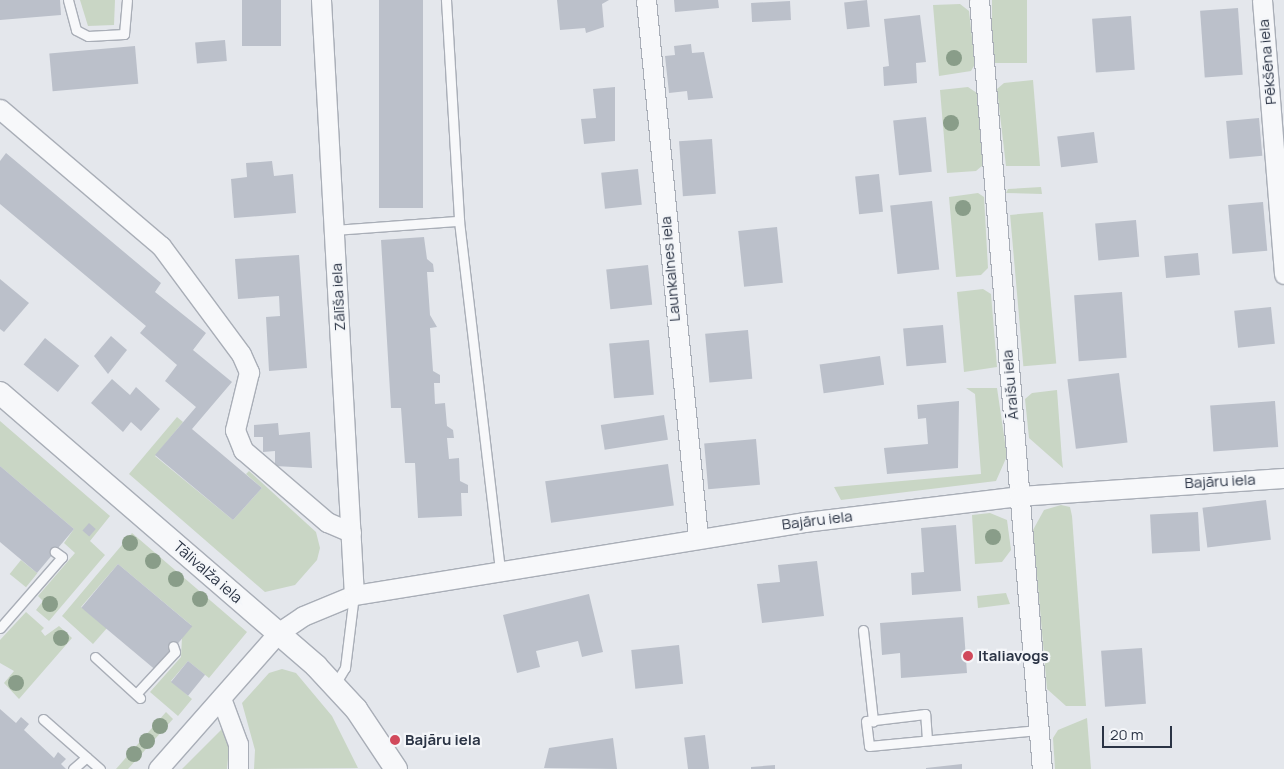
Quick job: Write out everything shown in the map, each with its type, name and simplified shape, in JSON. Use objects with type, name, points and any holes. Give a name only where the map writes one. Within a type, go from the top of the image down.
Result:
[{"type":"street","name":"Zālīša iela","points":[[321,0],[354,595]]},
{"type":"street","name":"Launkalnes iela","points":[[646,0],[698,537]]},
{"type":"street","name":"Āraišu iela","points":[[979,0],[1042,769]]},
{"type":"street","name":"Pēkšēna iela","points":[[1262,0],[1284,274]]},
{"type":"street","points":[[0,109],[161,246],[241,354],[248,372],[235,430],[243,450],[327,522],[351,532]]},
{"type":"street","name":"Tālivalža iela","points":[[0,392],[278,633],[334,686],[396,769]]},
{"type":"street","name":"Bajāru iela","points":[[158,769],[278,633],[304,616],[354,595],[698,537],[1019,496],[1284,478]]},
{"type":"street","points":[[221,698],[238,744],[238,769]]},
{"type":"lane","points":[[68,0],[76,30],[88,36],[124,34],[127,0]]},
{"type":"lane","points":[[446,0],[459,221],[500,570]]},
{"type":"lane","points":[[335,230],[459,221]]},
{"type":"lane","points":[[0,628],[62,558],[55,552]]},
{"type":"lane","points":[[334,686],[345,668],[354,595]]},
{"type":"lane","points":[[863,630],[873,720]]},
{"type":"lane","points":[[95,657],[138,696],[175,652],[173,646]]},
{"type":"lane","points":[[927,740],[925,714],[866,721],[869,746],[1038,730]]},
{"type":"lane","points":[[43,719],[100,769]]},
{"type":"lane","points":[[73,769],[87,758]]},
{"type":"green space","points":[[80,0],[115,0],[114,25],[88,26]]},
{"type":"green space","points":[[992,0],[1027,0],[1027,63],[992,63]]},
{"type":"green space","points":[[960,4],[969,11],[975,64],[971,71],[939,76],[933,5]]},
{"type":"green space","points":[[1033,80],[1040,166],[1006,166],[997,89],[1004,83]]},
{"type":"green space","points":[[968,87],[977,93],[983,165],[976,171],[947,173],[940,90]]},
{"type":"green space","points":[[1041,187],[1042,194],[1006,193],[1008,189]]},
{"type":"green space","points":[[978,193],[984,197],[988,268],[981,275],[956,277],[949,197]]},
{"type":"green space","points":[[1043,212],[1056,363],[1023,366],[1010,215]]},
{"type":"green space","points":[[983,289],[991,294],[997,367],[964,372],[957,292]]},
{"type":"green space","points":[[966,388],[997,388],[1007,456],[996,481],[841,500],[834,487],[981,474],[975,394]]},
{"type":"green space","points":[[1057,390],[1063,468],[1029,438],[1025,399],[1032,393]]},
{"type":"green space","points":[[177,417],[183,422],[155,456],[233,520],[262,488],[246,474],[249,471],[316,532],[320,548],[317,560],[295,585],[265,592],[129,474]]},
{"type":"green space","points":[[0,421],[110,516],[90,541],[105,555],[49,621],[36,610],[43,601],[38,596],[75,553],[64,543],[74,529],[0,466]]},
{"type":"green space","points":[[1061,505],[1070,507],[1072,516],[1086,706],[1066,706],[1047,689],[1033,530],[1044,510]]},
{"type":"green space","points":[[990,513],[1007,520],[1011,550],[1002,562],[975,564],[972,515]]},
{"type":"green space","points":[[132,533],[247,632],[209,678],[188,661],[171,681],[192,699],[178,716],[150,692],[181,657],[182,637],[191,625],[118,564],[81,607],[107,628],[93,644],[62,616]]},
{"type":"green space","points":[[21,560],[37,573],[26,587],[10,574]]},
{"type":"green space","points":[[1006,593],[1010,604],[978,608],[977,596]]},
{"type":"green space","points":[[26,612],[44,628],[41,631],[45,636],[59,626],[72,638],[19,699],[4,683],[14,671],[0,663],[0,640]]},
{"type":"green space","points":[[282,669],[296,673],[332,716],[358,768],[254,769],[255,750],[242,703],[269,673]]},
{"type":"green space","points":[[166,712],[173,719],[128,769],[116,769]]},
{"type":"green space","points":[[1087,718],[1091,769],[1055,769],[1053,738],[1058,730]]},
{"type":"green space","points":[[223,728],[229,748],[227,769],[182,769]]},
{"type":"building","points":[[0,0],[60,0],[61,15],[0,20]]},
{"type":"building","points":[[242,0],[281,0],[281,46],[242,46]]},
{"type":"building","points":[[379,0],[423,0],[423,208],[379,208]]},
{"type":"building","points":[[557,0],[609,0],[602,4],[604,27],[586,33],[585,28],[560,30]]},
{"type":"building","points":[[674,0],[718,0],[719,8],[675,12]]},
{"type":"building","points":[[867,0],[870,27],[847,29],[844,2]]},
{"type":"building","points":[[790,1],[791,20],[752,22],[751,3]]},
{"type":"building","points":[[1238,8],[1243,75],[1205,77],[1200,11]]},
{"type":"building","points":[[920,15],[926,62],[916,63],[917,83],[884,86],[883,67],[889,66],[884,19]]},
{"type":"building","points":[[1131,16],[1135,70],[1096,73],[1092,19]]},
{"type":"building","points":[[225,40],[227,61],[197,64],[195,43]]},
{"type":"building","points":[[691,44],[692,53],[704,52],[713,98],[688,100],[687,91],[669,93],[665,56],[675,55],[674,46]]},
{"type":"building","points":[[135,46],[138,84],[53,91],[49,53]]},
{"type":"building","points":[[615,87],[615,141],[584,144],[581,119],[596,118],[593,89]]},
{"type":"building","points":[[926,117],[932,172],[899,175],[893,120]]},
{"type":"building","points":[[1259,118],[1262,156],[1229,159],[1226,121]]},
{"type":"building","points":[[1094,132],[1098,163],[1061,167],[1057,137]]},
{"type":"building","points":[[712,139],[716,194],[683,196],[679,141]]},
{"type":"building","points":[[6,153],[161,283],[155,292],[206,333],[193,350],[232,382],[192,429],[262,488],[233,520],[155,455],[196,407],[165,381],[177,365],[140,333],[146,326],[0,204],[0,161]]},
{"type":"building","points":[[272,161],[274,176],[293,174],[296,213],[234,218],[231,179],[247,177],[246,163]]},
{"type":"building","points":[[638,169],[642,205],[605,209],[601,173]]},
{"type":"building","points":[[879,174],[883,212],[859,214],[855,177]]},
{"type":"building","points":[[932,201],[939,270],[897,274],[890,205]]},
{"type":"building","points":[[1263,202],[1267,251],[1232,254],[1228,205]]},
{"type":"building","points":[[1136,220],[1139,257],[1098,260],[1095,224]]},
{"type":"building","points":[[777,227],[783,283],[744,287],[738,231]]},
{"type":"building","points":[[424,237],[427,259],[433,264],[434,272],[427,272],[430,315],[437,327],[430,328],[433,371],[440,375],[440,383],[434,383],[435,404],[445,403],[447,426],[453,430],[454,438],[447,438],[449,459],[459,458],[460,481],[468,485],[468,493],[461,493],[462,516],[418,518],[415,463],[405,463],[401,408],[391,408],[381,240]]},
{"type":"building","points":[[1198,253],[1200,275],[1166,278],[1164,256]]},
{"type":"building","points":[[299,255],[307,368],[269,371],[266,317],[280,316],[279,296],[238,299],[235,259]]},
{"type":"building","points":[[648,265],[652,305],[610,309],[606,269]]},
{"type":"building","points":[[0,279],[29,303],[4,332],[0,329]]},
{"type":"building","points":[[1122,292],[1127,358],[1079,361],[1074,295]]},
{"type":"building","points":[[1271,307],[1275,344],[1238,348],[1234,311]]},
{"type":"building","points":[[943,325],[946,363],[906,366],[903,328]]},
{"type":"building","points":[[748,330],[752,379],[709,383],[705,334]]},
{"type":"building","points":[[111,336],[127,350],[108,374],[94,356]]},
{"type":"building","points":[[45,338],[79,366],[58,392],[24,364]]},
{"type":"building","points":[[649,340],[654,395],[614,398],[609,343]]},
{"type":"building","points":[[880,356],[884,385],[824,393],[820,364]]},
{"type":"building","points":[[1119,373],[1128,442],[1076,449],[1067,379]]},
{"type":"building","points":[[112,379],[130,395],[136,387],[160,409],[141,431],[131,422],[123,432],[91,403]]},
{"type":"building","points":[[959,401],[958,468],[887,474],[884,448],[928,444],[926,418],[918,419],[917,405]]},
{"type":"building","points":[[1275,401],[1278,447],[1213,451],[1210,406]]},
{"type":"building","points":[[664,415],[668,440],[605,450],[601,425]]},
{"type":"building","points":[[278,423],[279,435],[310,432],[312,468],[275,466],[275,451],[263,452],[263,437],[254,437],[254,425]]},
{"type":"building","points":[[756,439],[760,485],[708,489],[704,444]]},
{"type":"building","points":[[668,464],[674,506],[551,523],[545,481]]},
{"type":"building","points":[[0,466],[74,529],[37,573],[0,542]]},
{"type":"building","points":[[1266,500],[1271,540],[1207,548],[1202,508]]},
{"type":"building","points":[[1198,512],[1200,551],[1152,553],[1150,515]]},
{"type":"building","points":[[89,523],[96,529],[89,536],[82,531]]},
{"type":"building","points":[[956,525],[961,591],[912,595],[911,573],[924,572],[921,528]]},
{"type":"building","points":[[817,561],[824,616],[762,623],[757,584],[780,582],[778,565]]},
{"type":"building","points":[[118,564],[192,626],[156,670],[81,608]]},
{"type":"building","points":[[589,594],[603,652],[582,657],[578,641],[536,651],[540,667],[517,673],[503,615]]},
{"type":"building","points":[[963,617],[967,673],[901,678],[900,653],[882,655],[880,623]]},
{"type":"building","points":[[679,645],[683,684],[635,689],[631,650]]},
{"type":"building","points":[[1142,648],[1146,704],[1105,707],[1101,651]]},
{"type":"building","points":[[188,661],[205,675],[188,696],[171,682]]},
{"type":"building","points":[[0,709],[16,723],[21,717],[29,724],[24,730],[54,758],[58,752],[66,759],[61,764],[66,769],[0,769]]},
{"type":"building","points":[[705,735],[709,769],[688,769],[684,738]]},
{"type":"building","points":[[613,738],[617,769],[544,768],[549,748]]},
{"type":"building","points":[[962,764],[962,769],[926,769],[926,768]]},
{"type":"building","points":[[775,765],[775,769],[751,769],[751,767]]},
{"type":"place","name":"Italiavogs","points":[[968,656]]},
{"type":"place","name":"Bajāru iela","points":[[395,740]]}]
